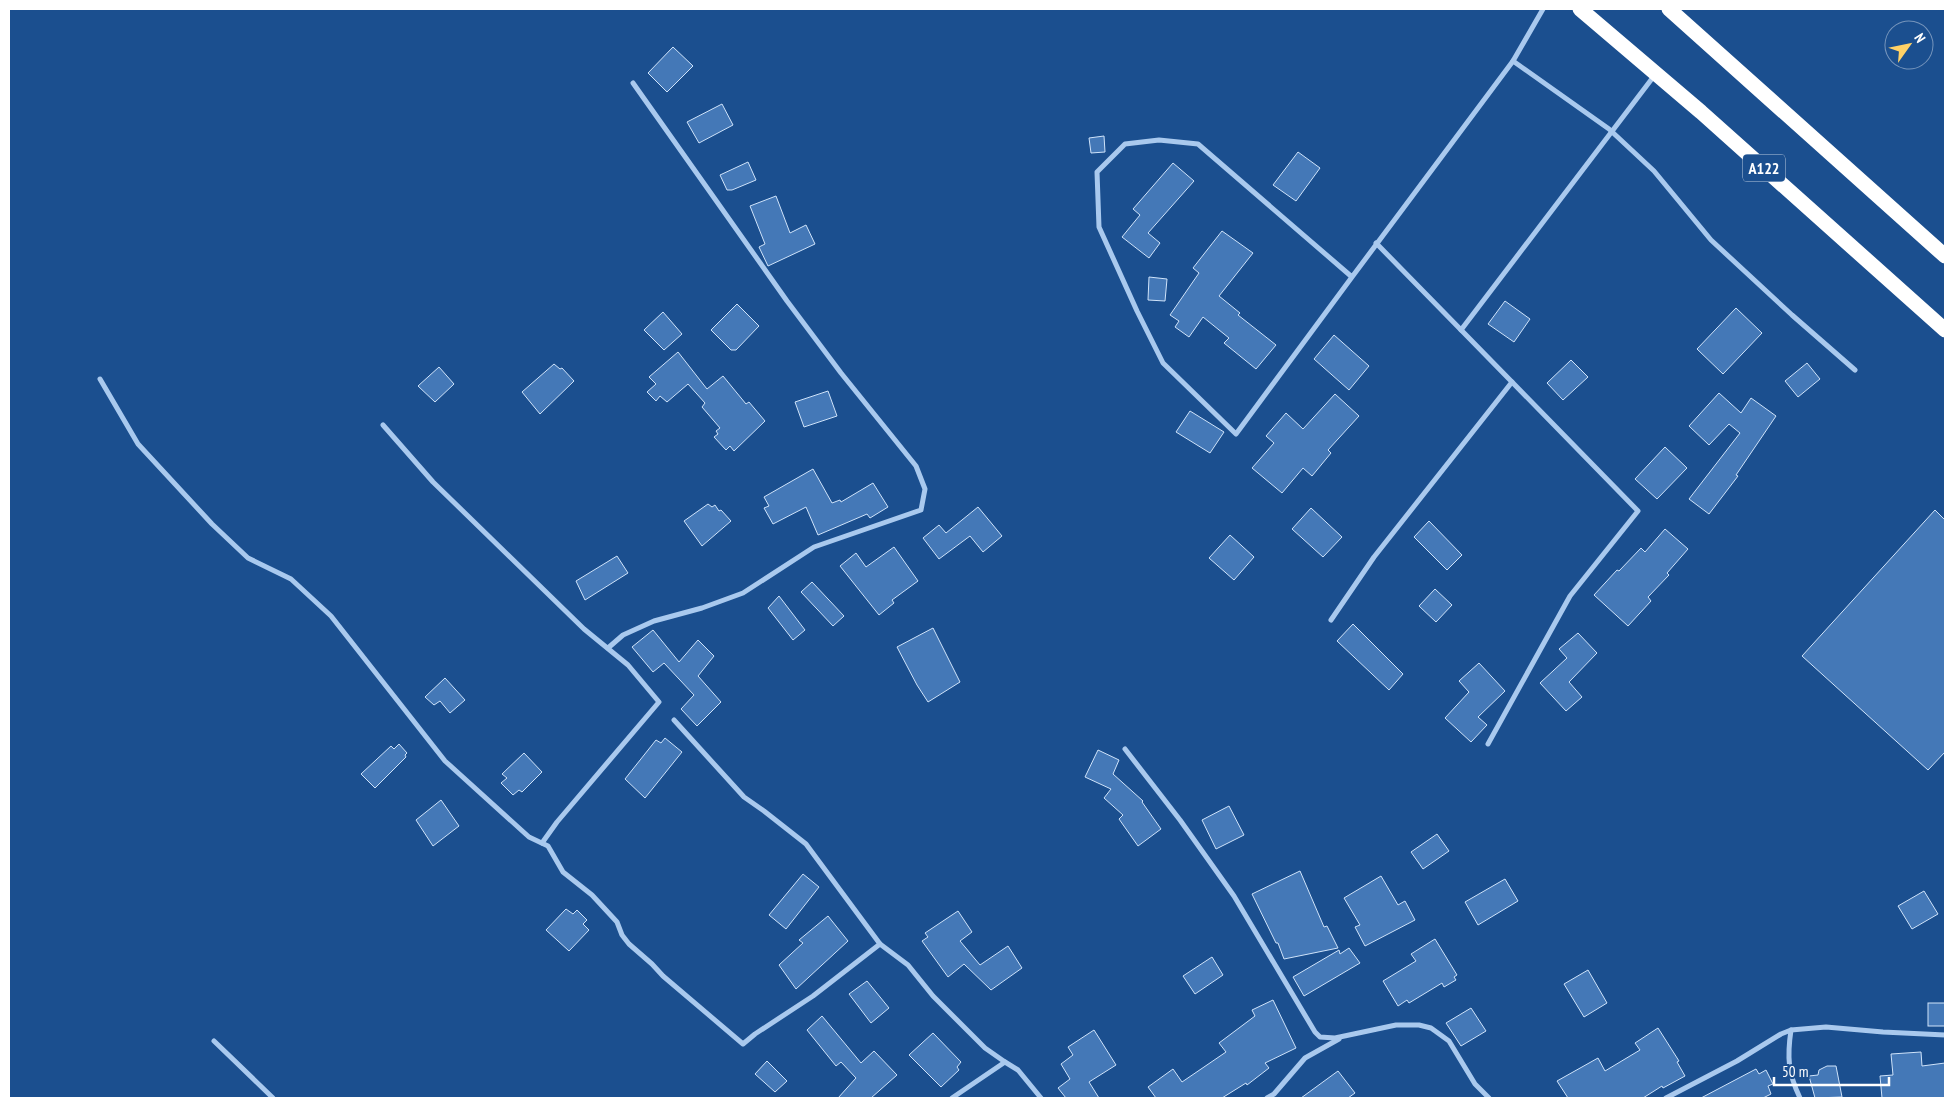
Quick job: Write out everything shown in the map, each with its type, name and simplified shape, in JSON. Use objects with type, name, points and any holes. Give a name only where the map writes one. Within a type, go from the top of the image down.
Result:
[{"type":"highway","name":"A122","points":[[1580,9],[1945,330]]},
{"type":"highway","points":[[1669,9],[1945,256]]},
{"type":"street","points":[[1352,277],[1198,144],[1159,140],[1125,144],[1097,172],[1099,227],[1163,363],[1236,434],[1513,61],[1543,9]]},
{"type":"street","points":[[1513,61],[1611,131],[1654,171],[1711,240],[1855,370]]},
{"type":"street","points":[[1461,330],[1656,74]]},
{"type":"street","points":[[608,648],[623,635],[654,621],[702,608],[743,593],[814,548],[921,510],[925,489],[916,466],[787,301],[633,83]]},
{"type":"street","points":[[1376,244],[1638,511],[1570,596],[1488,744]]},
{"type":"street","points":[[100,379],[138,444],[212,524],[248,558],[291,578],[331,616],[445,761],[528,837],[548,846],[563,872],[592,895],[617,922],[622,936],[629,944],[663,976],[743,1044],[754,1034],[813,996],[880,944]]},
{"type":"street","points":[[1331,620],[1374,557],[1512,382]]},
{"type":"street","points":[[383,425],[433,482],[584,630],[628,665],[659,702],[557,822],[542,844]]},
{"type":"street","points":[[674,720],[744,797],[806,844],[880,944],[908,965],[933,996],[985,1048],[1018,1070],[1041,1098]]},
{"type":"street","points":[[1125,748],[1180,820],[1234,896],[1315,1032],[1320,1037],[1346,1035],[1396,1025],[1419,1025],[1431,1028],[1449,1041],[1475,1084],[1488,1098]]},
{"type":"street","points":[[1666,1098],[1791,1030],[1826,1028],[1945,1035]]},
{"type":"street","points":[[1791,1030],[1788,1060],[1789,1071],[1800,1098]]},
{"type":"street","points":[[1267,1098],[1274,1094],[1305,1058],[1346,1035]]},
{"type":"street","points":[[214,1040],[273,1098]]},
{"type":"street","points":[[952,1098],[999,1068],[1005,1062]]},
{"type":"building","points":[[673,47],[693,66],[667,92],[648,73]]},
{"type":"building","points":[[722,104],[733,125],[699,143],[687,122]]},
{"type":"building","points":[[1104,136],[1105,152],[1091,153],[1089,138]]},
{"type":"building","points":[[1298,152],[1320,168],[1296,201],[1273,185]]},
{"type":"building","points":[[748,162],[756,180],[732,190],[727,190],[720,175]]},
{"type":"building","points":[[1173,163],[1194,181],[1148,233],[1160,243],[1149,258],[1122,237],[1140,215],[1133,209]]},
{"type":"building","points":[[776,196],[790,233],[806,225],[815,244],[768,266],[759,247],[765,244],[750,206]]},
{"type":"building","points":[[1222,231],[1253,253],[1219,296],[1240,313],[1238,315],[1276,345],[1256,369],[1224,343],[1229,338],[1203,317],[1189,337],[1175,327],[1179,321],[1170,315],[1199,273],[1193,268]]},
{"type":"building","points":[[1149,277],[1167,279],[1165,301],[1148,300]]},
{"type":"building","points":[[1505,301],[1530,319],[1514,342],[1488,324]]},
{"type":"building","points":[[737,304],[759,326],[736,350],[731,350],[711,330]]},
{"type":"building","points":[[1736,308],[1762,333],[1723,374],[1697,349]]},
{"type":"building","points":[[663,312],[682,334],[664,350],[644,330]]},
{"type":"building","points":[[1334,335],[1369,366],[1349,390],[1314,359]]},
{"type":"building","points":[[678,352],[707,389],[723,376],[746,404],[749,402],[765,421],[734,451],[730,446],[726,450],[714,437],[718,434],[716,431],[720,428],[702,407],[705,403],[688,384],[667,402],[660,396],[656,401],[647,392],[656,384],[649,377]]},
{"type":"building","points":[[1571,360],[1588,377],[1563,400],[1547,383]]},
{"type":"building","points":[[1807,363],[1820,379],[1798,397],[1785,381]]},
{"type":"building","points":[[554,364],[560,369],[562,368],[574,381],[540,414],[522,392]]},
{"type":"building","points":[[439,367],[454,384],[435,402],[418,386]]},
{"type":"building","points":[[828,391],[837,416],[804,427],[795,402]]},
{"type":"building","points":[[1719,393],[1741,413],[1751,398],[1776,416],[1736,475],[1738,476],[1709,514],[1689,499],[1740,433],[1729,424],[1709,445],[1689,426]]},
{"type":"building","points":[[1335,394],[1359,416],[1328,450],[1331,453],[1312,476],[1303,468],[1282,493],[1252,468],[1274,443],[1266,436],[1286,413],[1303,429]]},
{"type":"building","points":[[1190,411],[1224,432],[1210,453],[1176,432]]},
{"type":"building","points":[[1665,447],[1687,468],[1657,499],[1635,479]]},
{"type":"building","points":[[813,469],[832,503],[840,500],[841,502],[873,483],[888,507],[870,518],[867,514],[818,535],[806,507],[773,524],[764,508],[769,506],[764,497]]},
{"type":"building","points":[[708,504],[712,507],[715,505],[731,521],[702,546],[684,521]]},
{"type":"building","points":[[978,507],[1002,536],[983,552],[970,536],[939,559],[923,538],[939,525],[946,533]]},
{"type":"building","points":[[1311,508],[1342,537],[1323,557],[1292,529]]},
{"type":"building","points":[[1935,510],[1945,520],[1945,752],[1928,770],[1802,656]]},
{"type":"building","points":[[1429,521],[1462,555],[1447,570],[1414,537]]},
{"type":"building","points":[[1665,529],[1688,549],[1667,573],[1669,575],[1648,597],[1651,601],[1628,626],[1594,595],[1641,548],[1645,552]]},
{"type":"building","points":[[1230,535],[1254,557],[1234,580],[1209,558]]},
{"type":"building","points":[[894,547],[918,581],[892,600],[894,603],[879,615],[840,566],[856,553],[866,567]]},
{"type":"building","points":[[617,556],[628,573],[585,600],[576,581]]},
{"type":"building","points":[[812,582],[844,616],[833,626],[801,592]]},
{"type":"building","points":[[1435,589],[1452,605],[1436,622],[1419,606]]},
{"type":"building","points":[[779,596],[805,630],[793,640],[768,608]]},
{"type":"building","points":[[1353,624],[1403,674],[1389,690],[1337,641]]},
{"type":"building","points":[[933,628],[960,682],[928,702],[897,647]]},
{"type":"building","points":[[653,630],[679,662],[698,640],[714,656],[698,676],[721,702],[697,726],[681,709],[694,695],[664,663],[653,672],[632,647]]},
{"type":"building","points":[[1578,633],[1597,653],[1569,682],[1582,697],[1566,711],[1540,683],[1567,658],[1559,649]]},
{"type":"building","points":[[1479,663],[1505,691],[1478,717],[1487,725],[1471,742],[1445,718],[1469,692],[1459,681]]},
{"type":"building","points":[[445,678],[465,700],[450,713],[440,701],[434,705],[425,697]]},
{"type":"building","points":[[665,738],[682,752],[645,798],[625,779],[656,740],[661,743]]},
{"type":"building","points":[[399,744],[407,753],[406,757],[375,788],[361,774],[391,746],[394,749]]},
{"type":"building","points":[[1098,750],[1119,760],[1113,774],[1143,801],[1161,829],[1138,846],[1119,819],[1123,815],[1104,798],[1111,789],[1085,777]]},
{"type":"building","points":[[524,753],[542,772],[522,792],[519,790],[513,795],[501,783],[507,778],[502,774]]},
{"type":"building","points":[[441,800],[459,826],[433,846],[416,820]]},
{"type":"building","points":[[1229,806],[1244,835],[1216,849],[1202,820]]},
{"type":"building","points":[[1437,834],[1449,851],[1423,869],[1411,852]]},
{"type":"building","points":[[1300,871],[1324,927],[1327,926],[1338,948],[1284,959],[1278,943],[1276,943],[1252,894]]},
{"type":"building","points":[[803,874],[819,887],[786,929],[769,915]]},
{"type":"building","points":[[1381,876],[1398,905],[1405,901],[1415,920],[1365,946],[1355,927],[1360,925],[1344,898]]},
{"type":"building","points":[[1505,879],[1518,901],[1478,925],[1465,902]]},
{"type":"building","points":[[1924,891],[1938,914],[1912,929],[1898,906]]},
{"type":"building","points":[[566,909],[573,914],[577,910],[587,920],[583,924],[589,930],[569,951],[546,930]]},
{"type":"building","points":[[958,911],[972,932],[960,941],[980,965],[1008,946],[1022,968],[991,990],[964,964],[948,977],[922,941],[928,937],[925,933]]},
{"type":"building","points":[[828,916],[848,941],[796,989],[779,965],[803,943],[799,940]]},
{"type":"building","points":[[1435,939],[1457,975],[1454,977],[1456,980],[1444,987],[1442,983],[1409,1003],[1407,1000],[1398,1006],[1383,981],[1416,961],[1411,954]]},
{"type":"building","points":[[1349,948],[1360,963],[1304,996],[1293,977],[1339,950],[1340,954]]},
{"type":"building","points":[[1212,957],[1223,975],[1195,994],[1183,976]]},
{"type":"building","points":[[1588,970],[1607,1003],[1584,1017],[1564,984]]},
{"type":"building","points":[[867,981],[889,1008],[871,1023],[849,994]]},
{"type":"building","points":[[1273,1000],[1296,1048],[1265,1063],[1269,1068],[1247,1085],[1246,1083],[1222,1098],[1156,1098],[1148,1087],[1173,1069],[1182,1082],[1226,1052],[1219,1043],[1255,1016],[1252,1010]]},
{"type":"building","points":[[1928,1003],[1945,1003],[1945,1026],[1928,1026]]},
{"type":"building","points":[[1471,1008],[1486,1031],[1461,1046],[1446,1023]]},
{"type":"building","points":[[822,1016],[861,1063],[874,1051],[897,1075],[871,1098],[838,1098],[856,1078],[841,1062],[836,1066],[807,1030]]},
{"type":"building","points":[[1658,1028],[1679,1061],[1677,1062],[1685,1076],[1663,1088],[1662,1086],[1643,1098],[1568,1098],[1557,1081],[1598,1058],[1605,1071],[1640,1050],[1635,1043]]},
{"type":"building","points":[[1094,1030],[1116,1065],[1089,1082],[1099,1098],[1066,1098],[1058,1088],[1070,1079],[1061,1064],[1073,1055],[1068,1047]]},
{"type":"building","points":[[933,1033],[961,1062],[957,1067],[959,1070],[941,1087],[909,1055]]},
{"type":"building","points":[[1921,1052],[1922,1066],[1945,1063],[1945,1098],[1882,1098],[1880,1076],[1893,1075],[1891,1054]]},
{"type":"building","points":[[767,1061],[787,1081],[775,1092],[755,1074]]},
{"type":"building","points":[[1827,1066],[1836,1066],[1842,1097],[1815,1098],[1809,1076],[1818,1075],[1819,1070]]},
{"type":"building","points":[[1756,1069],[1759,1074],[1766,1070],[1773,1084],[1768,1086],[1771,1094],[1763,1098],[1701,1098]]},
{"type":"building","points":[[1338,1071],[1355,1093],[1348,1098],[1301,1098]]}]
